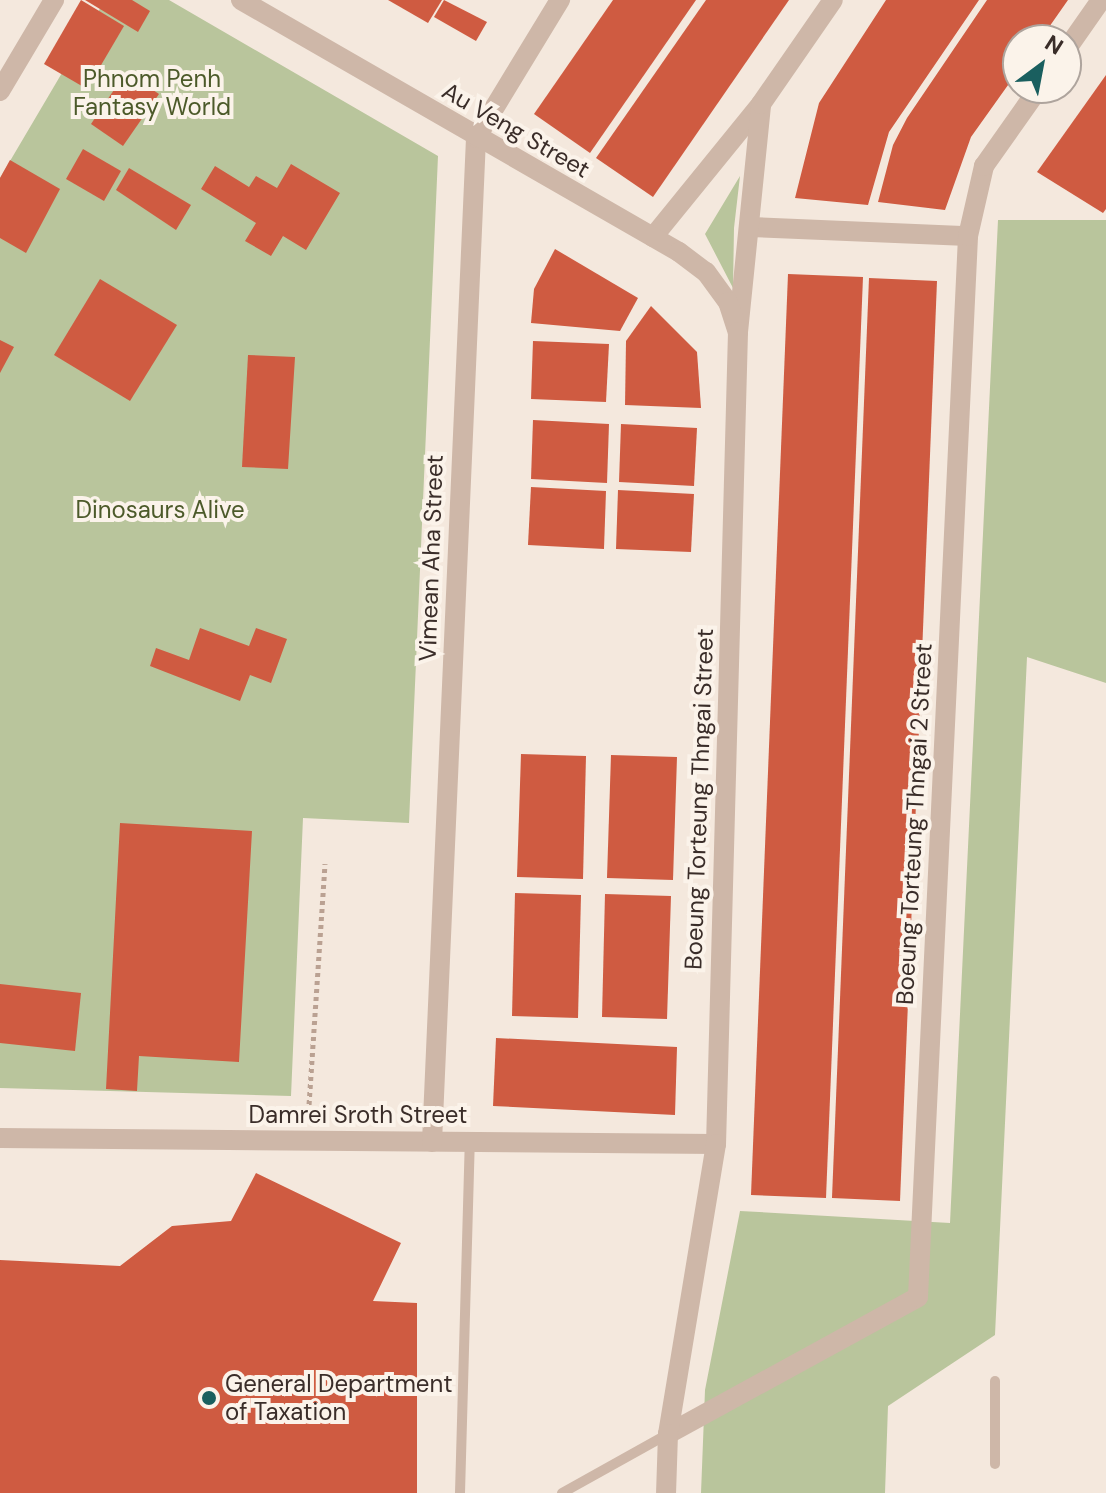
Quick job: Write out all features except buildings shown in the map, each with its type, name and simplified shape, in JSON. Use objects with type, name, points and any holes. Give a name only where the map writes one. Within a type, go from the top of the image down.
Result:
[{"type":"street","points":[[0,91],[54,0]]},
{"type":"street","name":"Au Veng Street","points":[[241,0],[476,138],[653,237],[706,272],[728,302],[738,332]]},
{"type":"street","name":"Vimean Aha Street","points":[[432,1142],[476,138],[560,0]]},
{"type":"street","name":"Boeung Torteung Thngai Street","points":[[653,237],[761,104],[833,0]]},
{"type":"street","points":[[1082,27],[1101,0]]},
{"type":"street","name":"Boeung Torteung Thngai Street","points":[[666,1493],[668,1434],[716,1144],[738,332],[761,104]]},
{"type":"street","name":"Boeung Torteung Thngai 2 Street","points":[[668,1434],[918,1297],[968,236],[984,166],[1028,104]]},
{"type":"street","points":[[750,227],[968,236]]},
{"type":"street","name":"Damrei Sroth Street","points":[[0,1138],[716,1144]]},
{"type":"lane","points":[[460,1493],[470,1142]]},
{"type":"lane","points":[[995,1381],[995,1464]]},
{"type":"lane","points":[[562,1493],[668,1434]]},
{"type":"path","points":[[310,1102],[325,864]]},
{"type":"green space","name":"Dinosaurs Alive","points":[[105,0],[169,0],[438,156],[409,823],[303,818],[291,1096],[0,1088],[0,178]]},
{"type":"green space","points":[[740,176],[734,228],[733,288],[705,234]]},
{"type":"green space","points":[[998,220],[1106,220],[1106,683],[1027,657],[995,1335],[888,1406],[885,1493],[701,1493],[705,1390],[740,1211],[950,1223]]},
{"type":"place","name":"General Department of Taxation","points":[[209,1398]]},
{"type":"park label","name":"Phnom Penh Fantasy World","points":[[152,93]]}]
